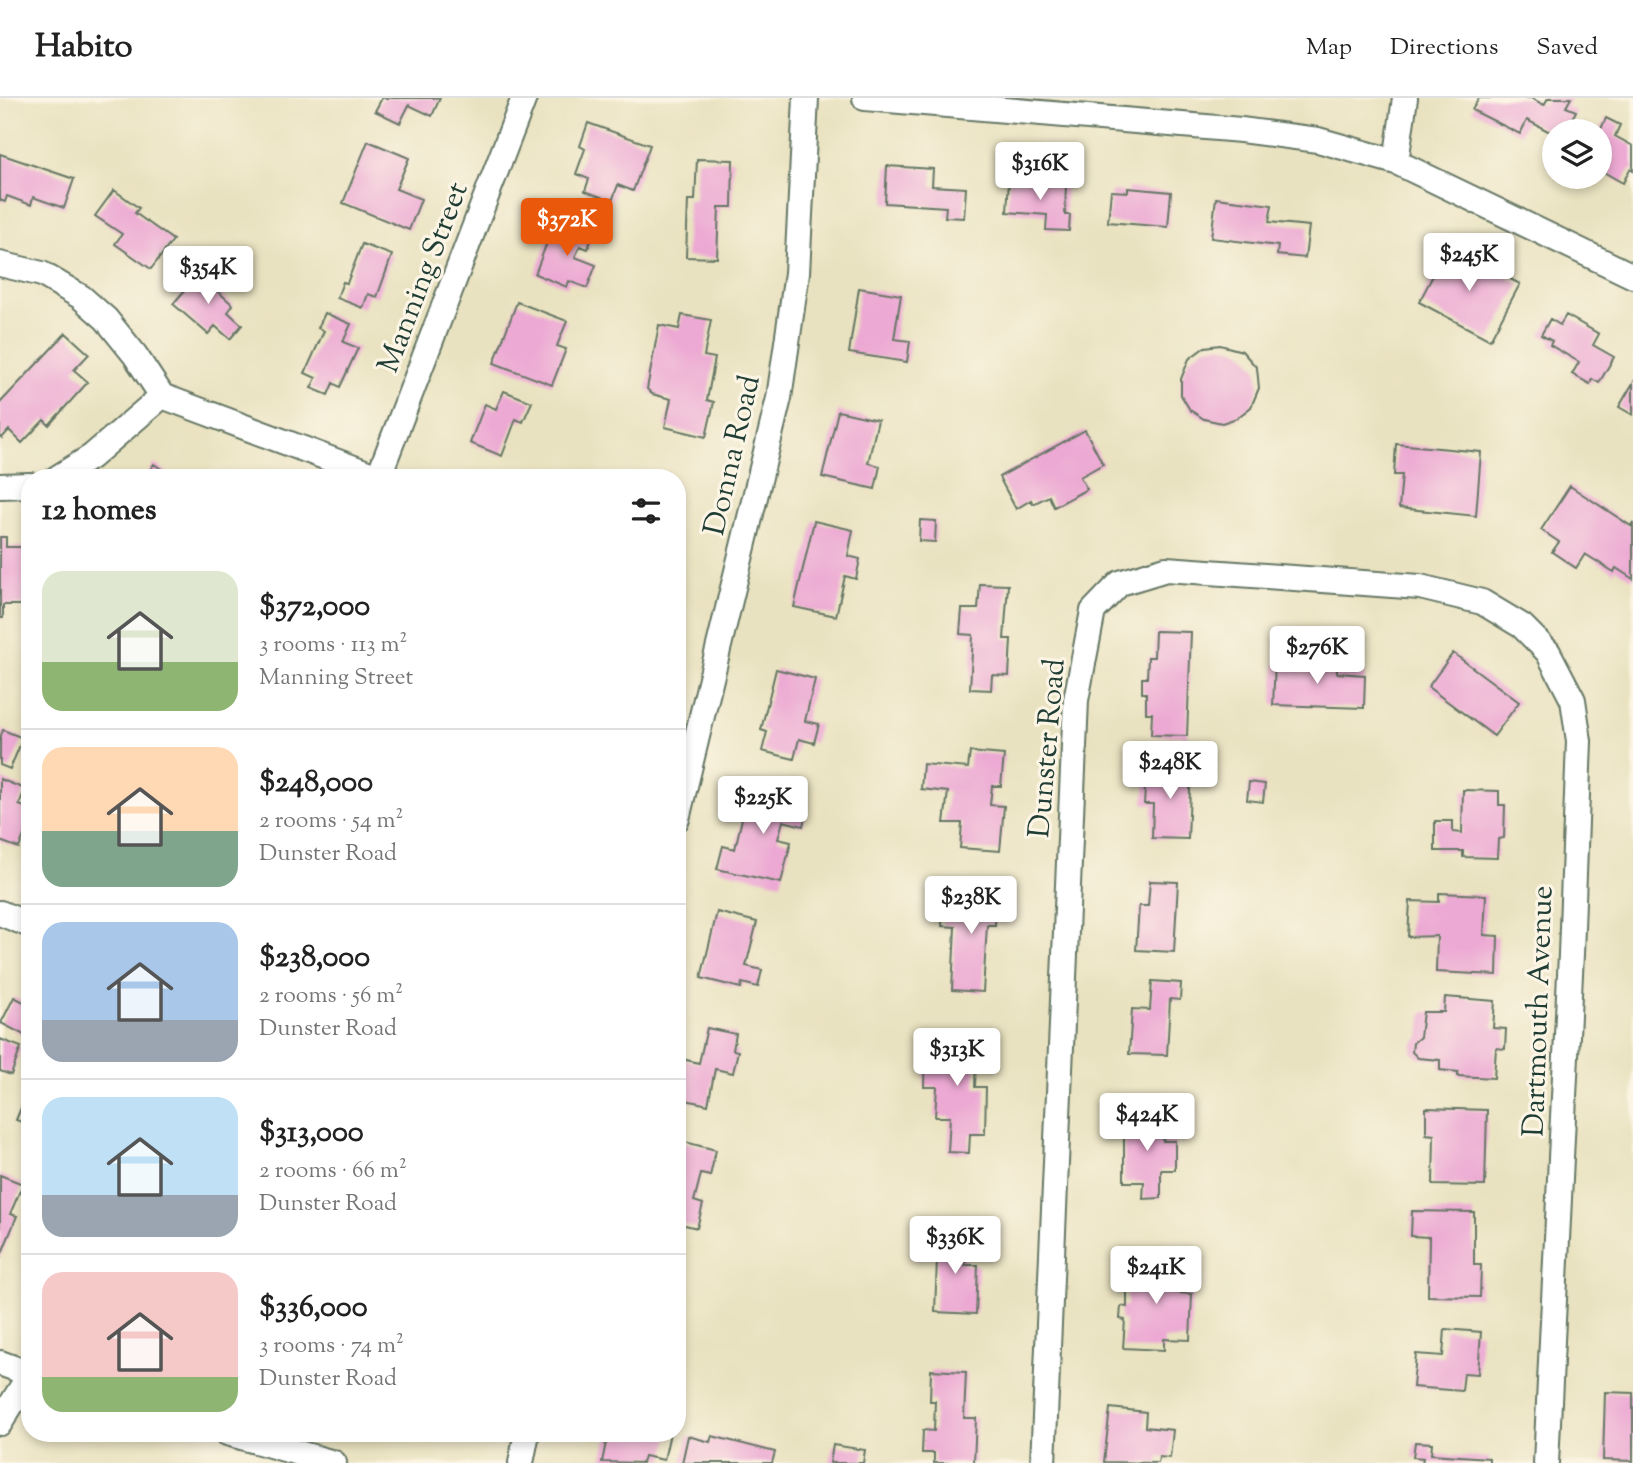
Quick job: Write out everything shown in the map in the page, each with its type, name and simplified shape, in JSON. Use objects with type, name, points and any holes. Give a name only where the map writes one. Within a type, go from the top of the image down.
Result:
[{"type":"street","name":"Manning Street","points":[[381,469],[524,98]]},
{"type":"street","name":"Donna Road","points":[[686,782],[779,398],[797,273],[806,98]]},
{"type":"street","points":[[865,98],[1241,130],[1318,140],[1396,162],[1633,276]]},
{"type":"street","points":[[1396,162],[1405,98]]},
{"type":"street","points":[[0,264],[26,268],[42,274],[81,297],[106,319],[135,355],[162,396],[357,469]]},
{"type":"street","points":[[72,469],[91,457],[162,396]]},
{"type":"street","points":[[0,486],[21,485]]},
{"type":"street","name":"Dunster Road","points":[[1043,1463],[1076,701],[1094,611],[1120,583],[1166,569],[1420,587],[1482,602]]},
{"type":"street","name":"Dartmouth Avenue","points":[[1482,602],[1522,626],[1548,652],[1573,700],[1579,741],[1546,1463]]},
{"type":"street","points":[[0,913],[21,921]]},
{"type":"street","points":[[0,1363],[21,1371]]},
{"type":"street","points":[[0,1423],[21,1389]]},
{"type":"street","points":[[259,1442],[334,1463]]},
{"type":"street","points":[[521,1463],[525,1442]]},
{"type":"building","points":[[382,98],[440,98],[432,116],[409,105],[400,123],[375,111]]},
{"type":"building","points":[[1479,98],[1531,98],[1544,105],[1548,98],[1571,98],[1566,107],[1576,111],[1572,119],[1542,119],[1542,128],[1527,120],[1520,134],[1472,110]]},
{"type":"building","points":[[1612,121],[1620,125],[1615,136],[1633,146],[1633,171],[1630,169],[1623,183],[1612,177]]},
{"type":"building","points":[[588,123],[650,145],[633,191],[618,185],[612,201],[585,191],[589,179],[576,174],[585,149],[580,146]]},
{"type":"building","points":[[368,141],[409,158],[396,189],[421,199],[409,230],[343,203]]},
{"type":"building","points":[[0,154],[74,179],[64,208],[33,197],[31,205],[7,196],[5,202],[0,200]]},
{"type":"building","points":[[697,159],[733,160],[732,207],[719,207],[717,258],[686,257],[688,200],[695,200]]},
{"type":"building","points":[[887,166],[933,169],[932,186],[966,188],[964,218],[945,217],[946,207],[885,203]]},
{"type":"building","points":[[1009,180],[1066,183],[1065,215],[1070,215],[1069,231],[1046,230],[1047,215],[1007,212]]},
{"type":"building","points":[[1128,188],[1171,192],[1168,227],[1108,222],[1111,191],[1128,192]]},
{"type":"building","points":[[114,190],[139,208],[135,213],[173,240],[151,269],[115,244],[122,234],[95,216]]},
{"type":"building","points":[[1216,198],[1272,205],[1269,222],[1309,226],[1305,258],[1277,255],[1278,246],[1211,238]]},
{"type":"building","points":[[566,224],[593,234],[588,249],[580,246],[575,257],[596,265],[587,288],[569,281],[567,287],[535,274],[551,232],[561,236]]},
{"type":"building","points":[[362,244],[392,255],[377,297],[368,294],[363,308],[337,298],[343,282],[347,283]]},
{"type":"building","points":[[1448,247],[1520,284],[1490,340],[1419,302]]},
{"type":"building","points":[[208,272],[221,282],[215,289],[233,305],[228,312],[242,325],[230,339],[215,326],[208,334],[173,304],[197,276],[201,280]]},
{"type":"building","points":[[859,288],[901,295],[894,339],[910,341],[907,362],[849,353]]},
{"type":"building","points":[[517,302],[567,321],[557,346],[566,349],[552,385],[494,363]]},
{"type":"building","points":[[325,313],[351,324],[343,342],[358,348],[340,387],[333,383],[328,395],[311,388],[316,378],[305,373],[324,331],[318,328]]},
{"type":"building","points":[[682,315],[711,320],[704,356],[715,358],[707,400],[714,402],[706,437],[665,427],[671,399],[652,394],[647,389],[659,325],[679,329]]},
{"type":"building","points":[[1566,315],[1599,334],[1593,345],[1614,357],[1599,383],[1592,379],[1590,384],[1572,374],[1579,362],[1550,345],[1552,341],[1541,335],[1550,319],[1560,325]]},
{"type":"building","points":[[66,333],[89,354],[74,370],[88,382],[49,425],[44,420],[22,443],[9,430],[2,438],[0,403]]},
{"type":"building","points":[[1220,345],[1242,351],[1257,368],[1259,388],[1251,407],[1237,418],[1222,423],[1204,419],[1190,410],[1181,395],[1181,379],[1189,359],[1205,347]]},
{"type":"building","points":[[1633,383],[1633,415],[1619,407]]},
{"type":"building","points":[[504,391],[532,402],[523,422],[516,419],[502,456],[470,443],[485,404],[496,409]]},
{"type":"building","points":[[838,411],[878,420],[868,463],[880,466],[875,489],[822,477]]},
{"type":"building","points":[[1085,430],[1103,464],[1080,477],[1087,489],[1054,507],[1049,496],[1033,504],[1031,500],[1016,509],[999,477]]},
{"type":"building","points":[[1396,444],[1481,452],[1476,516],[1399,508],[1402,475],[1394,475]]},
{"type":"building","points":[[1570,486],[1631,526],[1633,522],[1633,579],[1616,568],[1614,572],[1585,554],[1576,568],[1552,552],[1559,542],[1541,530]]},
{"type":"building","points":[[920,520],[936,521],[935,542],[919,541]]},
{"type":"building","points":[[814,521],[853,530],[848,556],[860,559],[856,579],[845,576],[836,616],[794,607]]},
{"type":"building","points":[[0,537],[6,537],[6,547],[21,547],[21,605],[3,605],[3,618],[0,618]]},
{"type":"building","points":[[980,584],[1008,585],[1004,639],[1011,639],[1009,676],[992,675],[991,690],[970,689],[973,635],[960,634],[962,609],[978,609]]},
{"type":"building","points":[[1155,631],[1191,632],[1187,736],[1151,735],[1152,713],[1146,713],[1146,693],[1142,693],[1142,678],[1147,678],[1148,657],[1154,657]]},
{"type":"building","points":[[1453,653],[1519,702],[1494,736],[1428,687]]},
{"type":"building","points":[[1275,662],[1337,665],[1337,673],[1365,675],[1364,708],[1273,705]]},
{"type":"building","points":[[776,669],[815,679],[805,721],[819,724],[814,743],[799,739],[794,759],[762,751],[767,732],[761,730]]},
{"type":"building","points":[[3,730],[21,737],[10,769],[0,765],[0,738]]},
{"type":"building","points":[[970,752],[1004,755],[1001,786],[992,786],[990,805],[1004,806],[1000,851],[960,848],[962,823],[944,823],[948,792],[921,789],[923,764],[968,768]]},
{"type":"building","points":[[1162,765],[1191,766],[1188,839],[1152,838],[1153,804],[1144,804],[1146,773],[1162,774]]},
{"type":"building","points":[[0,779],[21,787],[21,843],[19,848],[0,841]]},
{"type":"building","points":[[1249,782],[1265,784],[1263,802],[1247,800]]},
{"type":"building","points":[[749,788],[809,801],[803,826],[783,821],[778,839],[791,842],[781,883],[717,869],[723,846],[735,849]]},
{"type":"building","points":[[1463,790],[1499,791],[1499,805],[1505,805],[1504,838],[1498,839],[1497,858],[1463,857],[1463,851],[1435,851],[1435,821],[1453,821],[1453,832],[1462,833]]},
{"type":"building","points":[[1150,881],[1178,882],[1174,952],[1136,950],[1139,906],[1148,906]]},
{"type":"building","points":[[968,885],[997,886],[995,925],[987,925],[983,992],[952,990],[955,927],[942,926],[943,909],[957,910],[957,905],[967,905]]},
{"type":"building","points":[[1439,893],[1486,895],[1484,935],[1498,936],[1497,975],[1436,972],[1437,936],[1408,937],[1410,901],[1439,902]]},
{"type":"building","points":[[717,912],[757,922],[746,966],[762,970],[758,987],[742,983],[741,988],[701,978]]},
{"type":"building","points":[[1152,981],[1181,983],[1180,1000],[1170,999],[1167,1055],[1129,1054],[1132,1009],[1150,1010]]},
{"type":"building","points":[[14,997],[21,1000],[21,1033],[1,1023]]},
{"type":"building","points":[[1445,997],[1495,1001],[1493,1028],[1506,1029],[1505,1049],[1496,1048],[1494,1078],[1458,1076],[1458,1072],[1440,1070],[1440,1060],[1418,1058],[1412,1052],[1413,1043],[1420,1037],[1423,1012],[1444,1012]]},
{"type":"building","points":[[707,1028],[736,1034],[733,1050],[738,1051],[733,1073],[715,1069],[708,1105],[686,1100],[686,1060],[699,1063]]},
{"type":"building","points":[[936,1033],[977,1034],[975,1087],[986,1087],[985,1134],[970,1134],[969,1153],[948,1152],[950,1117],[935,1117],[937,1087],[924,1087],[925,1056],[935,1056]]},
{"type":"building","points":[[0,1039],[21,1047],[11,1075],[0,1071]]},
{"type":"building","points":[[1138,1101],[1152,1101],[1152,1127],[1163,1127],[1163,1141],[1175,1141],[1175,1170],[1161,1170],[1161,1198],[1143,1199],[1144,1182],[1124,1182],[1124,1125],[1138,1126]]},
{"type":"building","points":[[21,1108],[21,1122],[16,1120]]},
{"type":"building","points":[[1426,1108],[1487,1110],[1485,1186],[1433,1185],[1434,1135],[1426,1134]]},
{"type":"building","points":[[686,1142],[716,1150],[710,1176],[701,1174],[694,1201],[703,1204],[697,1228],[686,1225]]},
{"type":"building","points":[[0,1175],[21,1183],[21,1189],[10,1214],[17,1216],[0,1258]]},
{"type":"building","points":[[1412,1211],[1474,1212],[1474,1265],[1481,1265],[1480,1297],[1428,1296],[1429,1237],[1411,1236]]},
{"type":"building","points":[[938,1232],[967,1234],[965,1265],[978,1265],[976,1314],[935,1312]]},
{"type":"building","points":[[1142,1250],[1173,1251],[1172,1282],[1167,1282],[1167,1292],[1192,1294],[1190,1340],[1164,1339],[1164,1350],[1123,1348],[1125,1320],[1120,1319],[1121,1306],[1127,1307],[1127,1290],[1140,1291]]},
{"type":"building","points":[[1445,1329],[1481,1332],[1478,1374],[1464,1373],[1462,1391],[1413,1387],[1416,1354],[1443,1356]]},
{"type":"building","points":[[931,1370],[966,1372],[964,1418],[976,1418],[974,1463],[934,1463],[934,1453],[922,1453],[923,1430],[934,1431],[935,1401],[930,1401]]},
{"type":"building","points":[[1605,1392],[1633,1393],[1633,1461],[1603,1460]]},
{"type":"building","points":[[1110,1408],[1146,1412],[1145,1427],[1173,1430],[1170,1458],[1159,1457],[1158,1463],[1104,1462]]},
{"type":"building","points":[[688,1436],[710,1442],[712,1436],[775,1452],[772,1463],[682,1463]]},
{"type":"building","points":[[606,1442],[668,1442],[664,1460],[644,1456],[642,1463],[602,1462]]},
{"type":"building","points":[[1415,1442],[1432,1443],[1431,1454],[1489,1458],[1489,1463],[1422,1463],[1423,1458],[1413,1457]]},
{"type":"building","points":[[833,1445],[865,1450],[863,1463],[830,1463]]}]
